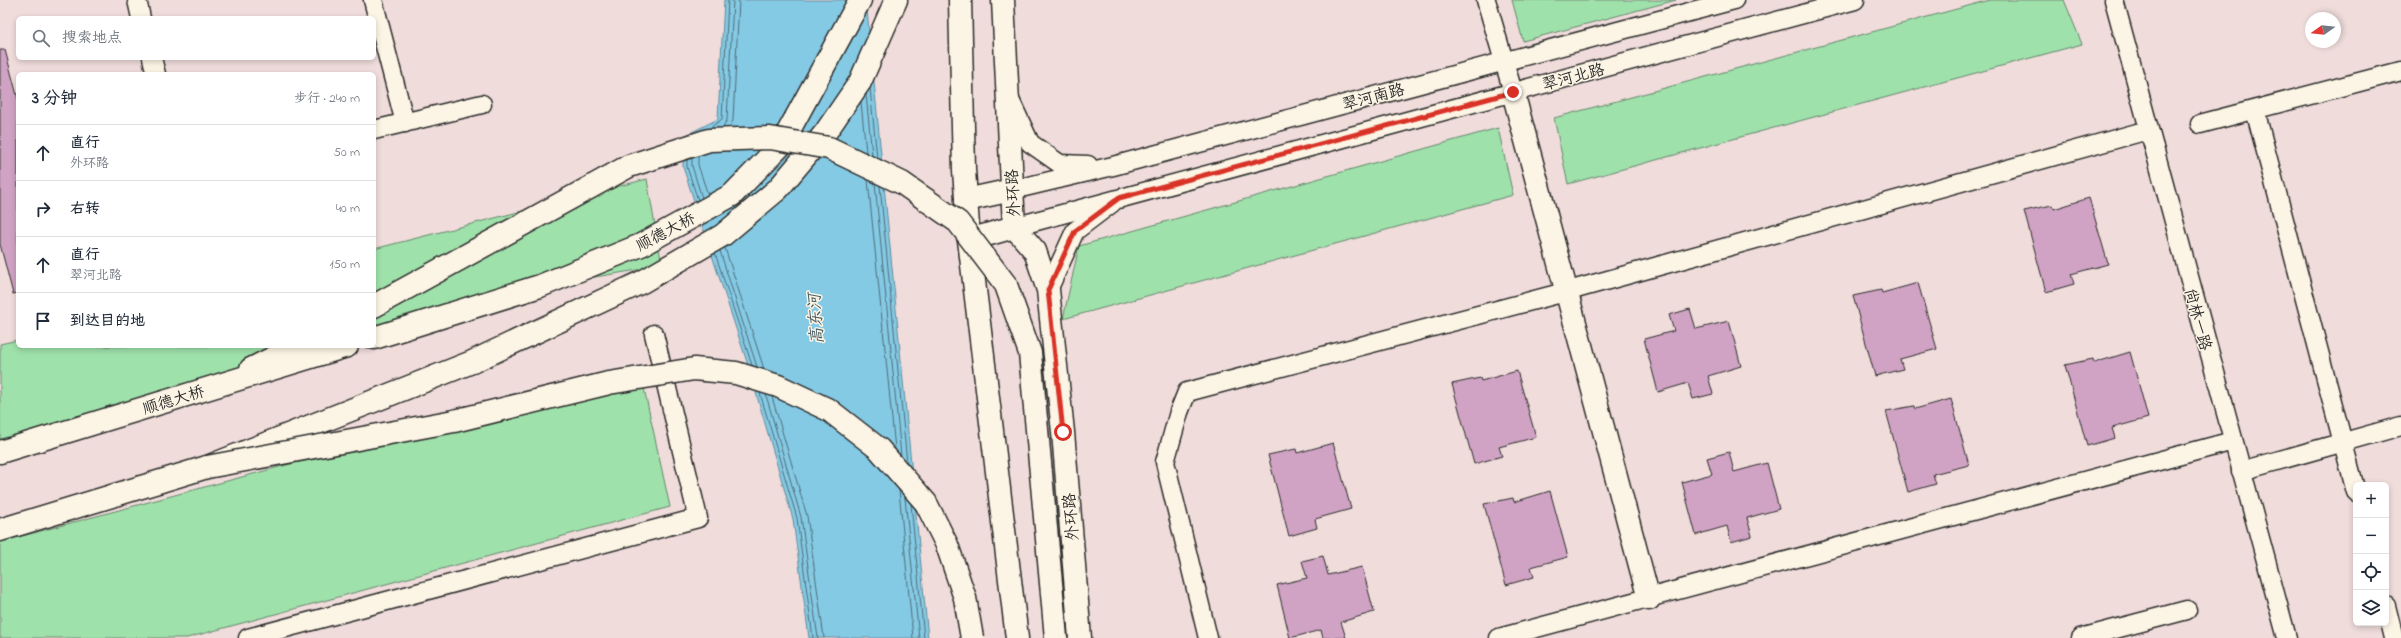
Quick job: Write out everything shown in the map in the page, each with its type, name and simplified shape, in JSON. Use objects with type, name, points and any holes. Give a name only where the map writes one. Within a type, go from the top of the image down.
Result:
[{"type":"main road","name":"顺德大桥","points":[[376,337],[540,286],[641,246],[732,195],[781,145],[860,0]]},
{"type":"main road","points":[[0,530],[207,467],[472,362],[642,282],[724,236],[778,189],[825,134],[860,82],[896,0]]},
{"type":"main road","points":[[960,0],[962,99],[969,240],[1017,638]]},
{"type":"main road","name":"外环路","points":[[1003,0],[1014,227],[1035,251],[1048,290],[1063,432],[1080,638]]},
{"type":"main road","points":[[1513,92],[1565,292],[1648,599]]},
{"type":"main road","points":[[376,305],[629,166],[709,140],[770,138],[829,148],[902,183],[958,222],[1006,285],[1030,353],[1056,638]]},
{"type":"main road","points":[[966,200],[1012,190]]},
{"type":"main road","points":[[969,240],[1014,227]]},
{"type":"main road","points":[[223,384],[293,348]]},
{"type":"main road","name":"顺德大桥","points":[[0,452],[340,348]]},
{"type":"main road","points":[[207,467],[454,421],[609,383],[694,369],[736,373],[778,386],[829,410],[879,449],[926,503],[947,545],[965,598],[972,638]]},
{"type":"street","points":[[137,0],[141,16]]},
{"type":"street","points":[[372,0],[405,123]]},
{"type":"street","points":[[1486,0],[1513,92]]},
{"type":"street","name":"翠河南路","points":[[1012,190],[1113,166],[1734,0]]},
{"type":"street","name":"翠河北路","points":[[1014,227],[1855,0]]},
{"type":"street","name":"尚林一路","points":[[2114,0],[2148,130],[2287,638]]},
{"type":"street","points":[[152,60],[156,72]]},
{"type":"street","points":[[2200,124],[2401,71]]},
{"type":"street","points":[[1007,95],[1030,143],[1048,156],[1060,164],[1113,166]]},
{"type":"street","points":[[376,130],[482,104]]},
{"type":"street","points":[[2255,110],[2353,482]]},
{"type":"street","points":[[1208,638],[1165,462],[1179,412],[1187,392],[1565,292],[2148,130]]},
{"type":"street","points":[[1048,290],[1075,231],[1119,198]]},
{"type":"street","points":[[248,638],[698,518],[654,334]]},
{"type":"street","points":[[2241,471],[2401,426]]},
{"type":"street","points":[[1499,638],[2233,441]]},
{"type":"street","points":[[2081,638],[2186,610]]},
{"type":"street","points":[[2389,618],[2394,638]]},
{"type":"green space","points":[[1512,0],[1676,0],[1523,41]]},
{"type":"green space","points":[[1990,0],[2064,0],[2082,44],[1568,184],[1554,118]]},
{"type":"green space","points":[[1498,128],[1513,195],[1063,319],[1079,246]]},
{"type":"green space","points":[[647,179],[662,266],[540,286],[376,337],[376,248]]},
{"type":"green space","points":[[16,340],[16,348],[340,348],[0,445],[0,344]]},
{"type":"green space","points":[[640,370],[670,507],[187,638],[0,638],[0,542]]},
{"type":"water","name":"高东河","points":[[724,0],[866,0],[928,638],[809,638],[793,519],[747,362],[683,167],[684,136],[718,119]]},
{"type":"building","points":[[0,50],[5,50],[16,91],[16,293],[13,294],[0,244]]},
{"type":"building","points":[[2089,198],[2108,264],[2071,274],[2074,284],[2046,292],[2024,211],[2052,205],[2054,209]]},
{"type":"building","points":[[1918,283],[1937,349],[1900,359],[1903,369],[1875,376],[1853,296],[1881,290],[1882,293]]},
{"type":"building","points":[[1690,309],[1696,329],[1729,321],[1741,366],[1708,376],[1713,394],[1693,399],[1688,383],[1658,392],[1644,339],[1674,331],[1669,315]]},
{"type":"building","points":[[2130,352],[2148,418],[2112,428],[2115,438],[2087,446],[2065,365],[2093,359],[2094,363]]},
{"type":"building","points":[[1517,371],[1536,437],[1499,447],[1502,456],[1474,464],[1452,384],[1480,378],[1481,381]]},
{"type":"building","points":[[1951,399],[1969,465],[1933,474],[1936,484],[1908,492],[1886,411],[1914,406],[1915,409]]},
{"type":"building","points":[[1333,443],[1351,509],[1315,519],[1317,528],[1289,536],[1268,455],[1296,449],[1297,453]]},
{"type":"building","points":[[1729,452],[1734,472],[1767,463],[1779,509],[1747,518],[1752,536],[1731,542],[1727,526],[1696,535],[1682,482],[1712,474],[1707,458]]},
{"type":"building","points":[[1550,491],[1568,557],[1531,567],[1534,577],[1506,585],[1484,504],[1513,498],[1514,502]]},
{"type":"building","points":[[1323,556],[1328,575],[1362,567],[1374,612],[1341,622],[1346,638],[1323,638],[1321,630],[1290,638],[1277,585],[1307,578],[1302,561]]},
{"type":"route","points":[[1063,432],[1048,290],[1075,231],[1119,198],[1513,92]]}]
